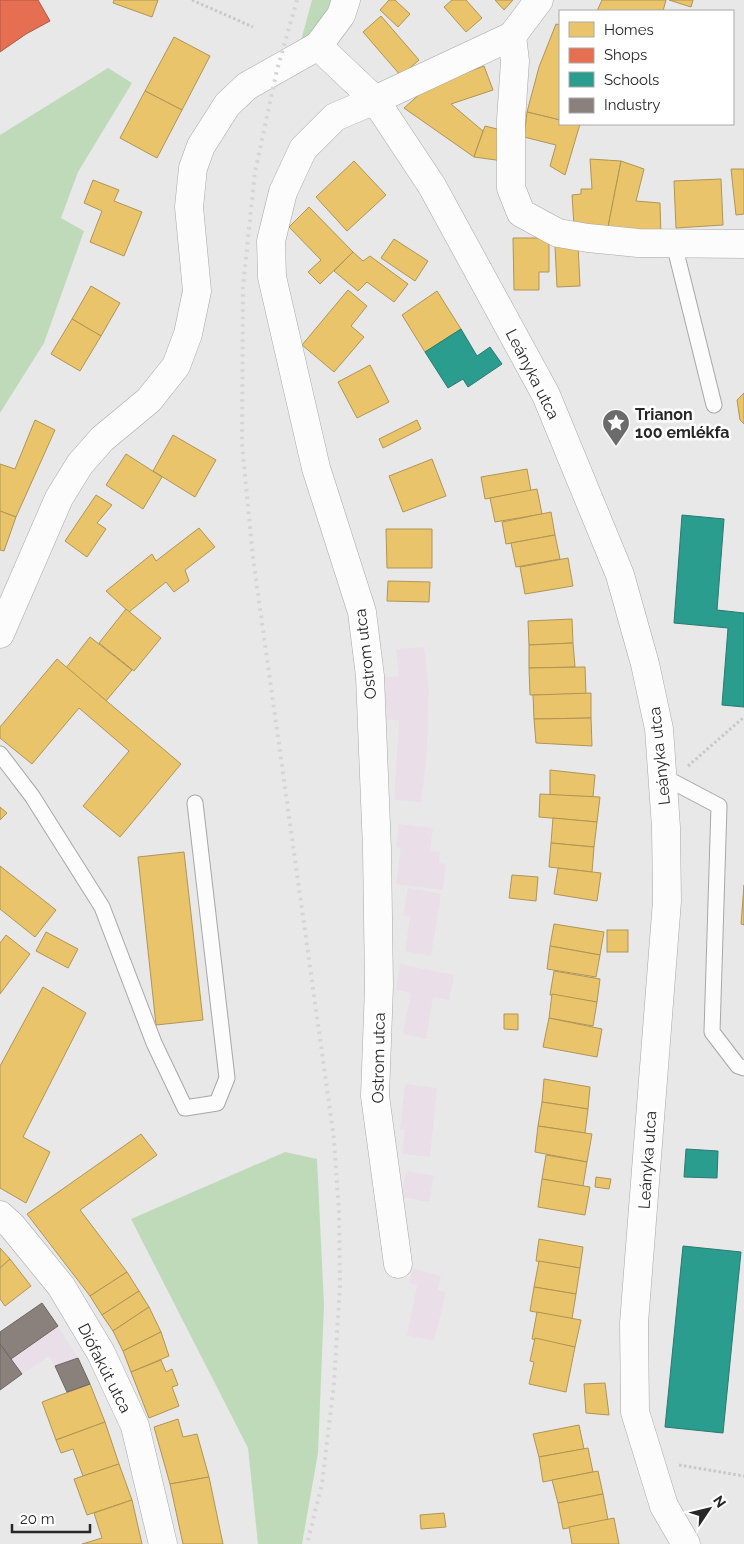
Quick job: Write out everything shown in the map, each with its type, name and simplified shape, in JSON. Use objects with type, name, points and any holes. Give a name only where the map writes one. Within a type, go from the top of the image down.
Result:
[{"type":"street","points":[[0,634],[59,498],[80,464],[102,439],[149,400],[176,366],[188,334],[197,291],[189,207],[193,168],[201,146],[227,105],[247,86],[318,46],[341,15],[346,0]]},
{"type":"street","points":[[539,0],[512,36],[515,61],[511,188],[521,213],[558,233],[638,243],[744,244]]},
{"type":"street","name":"Ostrom utca","points":[[398,1264],[376,1096],[380,986],[378,850],[370,676],[362,612],[316,468],[272,277],[271,241],[283,192],[303,150],[334,116],[375,100],[512,36]]},
{"type":"street","name":"Leányka utca","points":[[318,46],[375,100],[432,186],[546,395],[620,575],[645,664],[659,729],[667,900],[633,1351],[635,1412],[664,1506],[686,1544]]},
{"type":"street","name":"Diófakút utca","points":[[0,1215],[12,1226],[61,1286],[101,1353],[135,1426],[163,1544]]},
{"type":"lane","points":[[674,244],[714,405]]},
{"type":"lane","points":[[0,754],[32,796],[102,907],[154,1043],[185,1108],[217,1103],[227,1078],[195,803]]},
{"type":"lane","points":[[662,776],[720,806],[712,1032],[738,1066],[744,1068]]},
{"type":"path","points":[[192,0],[253,27]]},
{"type":"path","points":[[662,776],[690,766],[744,717]]},
{"type":"path","points":[[648,1459],[744,1476]]},
{"type":"shaded area","points":[[424,647],[429,693],[427,751],[421,802],[394,800],[399,720],[380,719],[378,678],[399,676],[396,649]]},
{"type":"shaded area","points":[[399,824],[433,828],[430,851],[440,852],[439,863],[446,864],[443,890],[396,884],[401,848],[396,847]]},
{"type":"shaded area","points":[[408,888],[441,894],[431,956],[405,951],[410,917],[403,915]]},
{"type":"shaded area","points":[[400,964],[454,975],[449,1000],[433,997],[426,1039],[403,1034],[411,993],[396,990]]},
{"type":"shaded area","points":[[405,1084],[437,1088],[430,1157],[402,1154],[405,1130],[400,1129]]},
{"type":"shaded area","points":[[406,1171],[434,1176],[429,1202],[401,1197]]},
{"type":"shaded area","points":[[413,1268],[441,1276],[438,1290],[446,1292],[434,1341],[407,1335],[417,1285],[409,1283]]},
{"type":"shaded area","points":[[58,1326],[78,1358],[55,1366],[49,1356],[22,1374],[11,1359]]},
{"type":"green space","points":[[312,0],[346,0],[296,59]]},
{"type":"green space","points":[[108,68],[132,83],[78,172],[61,218],[84,231],[44,343],[0,413],[0,135]]},
{"type":"green space","points":[[285,1152],[317,1159],[324,1305],[318,1453],[302,1544],[258,1544],[248,1448],[131,1219]]},
{"type":"building: Homes","points":[[114,0],[158,0],[152,17],[113,3]]},
{"type":"building: Homes","points":[[389,0],[395,0],[410,14],[398,27],[380,10]]},
{"type":"building: Homes","points":[[452,0],[466,0],[482,18],[466,32],[444,7]]},
{"type":"building: Homes","points":[[495,0],[513,0],[504,10]]},
{"type":"building: Homes","points":[[602,0],[666,0],[663,10],[597,10]]},
{"type":"building: Homes","points":[[669,0],[693,0],[691,7]]},
{"type":"building: Homes","points":[[381,16],[419,60],[401,76],[363,32]]},
{"type":"building: Homes","points":[[556,24],[559,25],[559,120],[527,112],[539,67]]},
{"type":"building: Homes","points":[[174,37],[210,56],[182,110],[145,91]]},
{"type":"building: Homes","points":[[484,66],[493,90],[451,104],[483,131],[474,157],[404,108],[429,86]]},
{"type":"building: Homes","points":[[145,91],[182,110],[157,158],[120,138]]},
{"type":"building: Homes","points":[[527,112],[559,120],[559,125],[580,125],[565,175],[550,166],[556,145],[524,137]]},
{"type":"building: Homes","points":[[485,126],[505,131],[503,161],[474,157]]},
{"type":"building: Homes","points":[[590,159],[621,161],[608,227],[574,226],[572,195],[581,194],[581,189],[592,189]]},
{"type":"building: Homes","points":[[354,161],[386,195],[347,231],[316,197]]},
{"type":"building: Homes","points":[[621,161],[644,169],[636,201],[660,203],[661,236],[608,227]]},
{"type":"building: Homes","points":[[731,169],[744,169],[744,214],[736,215]]},
{"type":"building: Homes","points":[[721,179],[723,225],[676,228],[674,181]]},
{"type":"building: Homes","points":[[93,180],[119,190],[114,201],[142,212],[124,256],[90,242],[102,211],[84,203]]},
{"type":"building: Homes","points":[[309,207],[353,252],[320,284],[308,272],[321,260],[289,227]]},
{"type":"building: Homes","points":[[513,238],[549,238],[549,272],[539,272],[539,290],[514,290]]},
{"type":"building: Homes","points":[[394,239],[428,261],[415,281],[381,258]]},
{"type":"building: Homes","points":[[578,245],[580,286],[557,287],[555,246]]},
{"type":"building: Homes","points":[[353,252],[363,261],[370,256],[408,284],[394,302],[367,282],[358,291],[334,271]]},
{"type":"building: Homes","points":[[91,286],[120,303],[101,336],[72,319]]},
{"type":"building: Homes","points":[[348,290],[367,306],[351,326],[364,337],[334,372],[302,345]]},
{"type":"building: Homes","points":[[437,291],[461,329],[425,352],[402,315]]},
{"type":"building: Homes","points":[[72,319],[101,336],[80,371],[51,354]]},
{"type":"building: Homes","points":[[370,365],[389,402],[357,418],[338,382]]},
{"type":"building: Homes","points":[[744,393],[744,424],[740,420],[737,400]]},
{"type":"building: Homes","points":[[35,420],[55,430],[16,517],[0,511],[0,464],[15,469]]},
{"type":"building: Homes","points":[[417,420],[421,429],[383,448],[379,439]]},
{"type":"building: Homes","points":[[173,435],[216,460],[195,497],[153,471]]},
{"type":"building: Homes","points":[[126,454],[162,477],[143,509],[106,485]]},
{"type":"building: Homes","points":[[432,459],[446,496],[403,512],[389,476]]},
{"type":"building: Homes","points":[[527,469],[531,491],[485,499],[481,477]]},
{"type":"building: Homes","points":[[537,489],[542,514],[495,522],[490,498]]},
{"type":"building: Homes","points":[[96,495],[112,505],[97,523],[106,529],[87,557],[65,541]]},
{"type":"building: Homes","points":[[0,511],[16,517],[4,551],[0,550]]},
{"type":"building: Homes","points":[[551,512],[555,535],[506,544],[502,522]]},
{"type":"building: Homes","points":[[199,528],[215,547],[185,570],[189,581],[174,592],[166,582],[129,612],[106,591],[152,554],[156,561]]},
{"type":"building: Homes","points":[[386,529],[432,529],[432,568],[387,568]]},
{"type":"building: Homes","points":[[555,535],[560,559],[516,567],[511,543]]},
{"type":"building: Homes","points":[[568,558],[573,586],[525,594],[520,567]]},
{"type":"building: Homes","points":[[388,581],[430,582],[429,602],[387,601]]},
{"type":"building: Homes","points":[[126,609],[161,638],[134,671],[99,643]]},
{"type":"building: Homes","points":[[572,619],[573,643],[529,645],[528,621]]},
{"type":"building: Homes","points":[[90,637],[132,670],[106,701],[66,668]]},
{"type":"building: Homes","points":[[573,643],[575,667],[529,668],[529,645]]},
{"type":"building: Homes","points":[[57,659],[181,764],[120,837],[83,806],[129,751],[79,708],[32,764],[0,738],[0,727]]},
{"type":"building: Homes","points":[[585,667],[586,694],[530,695],[529,668]]},
{"type":"building: Homes","points":[[591,693],[591,718],[534,719],[533,695]]},
{"type":"building: Homes","points":[[591,718],[592,746],[536,743],[534,719]]},
{"type":"building: Homes","points":[[550,770],[595,775],[593,797],[550,795]]},
{"type":"building: Homes","points":[[540,794],[600,797],[597,822],[539,817]]},
{"type":"building: Homes","points":[[0,807],[7,813],[0,820]]},
{"type":"building: Homes","points":[[553,818],[597,822],[594,847],[551,843]]},
{"type":"building: Homes","points":[[551,843],[594,847],[592,872],[549,867]]},
{"type":"building: Homes","points":[[184,852],[203,1020],[156,1025],[138,857]]},
{"type":"building: Homes","points":[[0,866],[56,910],[35,937],[0,909]]},
{"type":"building: Homes","points":[[558,868],[601,873],[597,901],[554,894]]},
{"type":"building: Homes","points":[[512,875],[538,877],[536,901],[509,898]]},
{"type":"building: Homes","points":[[744,885],[744,925],[741,924]]},
{"type":"building: Homes","points":[[554,924],[604,932],[600,955],[550,946]]},
{"type":"building: Homes","points":[[607,930],[628,930],[628,952],[607,952]]},
{"type":"building: Homes","points":[[46,932],[78,949],[68,968],[36,951]]},
{"type":"building: Homes","points":[[6,935],[30,954],[0,994],[0,943]]},
{"type":"building: Homes","points":[[550,946],[600,955],[596,977],[547,969]]},
{"type":"building: Homes","points":[[554,971],[600,979],[597,1002],[550,995]]},
{"type":"building: Homes","points":[[43,987],[86,1013],[23,1137],[50,1152],[26,1203],[0,1188],[0,1066]]},
{"type":"building: Homes","points":[[552,994],[597,1002],[593,1026],[549,1018]]},
{"type":"building: Homes","points":[[504,1014],[518,1014],[518,1030],[504,1029]]},
{"type":"building: Homes","points":[[549,1018],[602,1029],[597,1057],[543,1047]]},
{"type":"building: Homes","points":[[544,1079],[590,1087],[588,1109],[542,1102]]},
{"type":"building: Homes","points":[[542,1102],[588,1109],[585,1133],[538,1126]]},
{"type":"building: Homes","points":[[538,1126],[592,1134],[587,1162],[535,1152]]},
{"type":"building: Homes","points":[[141,1134],[157,1155],[80,1210],[127,1272],[90,1296],[27,1214]]},
{"type":"building: Homes","points":[[546,1155],[587,1162],[583,1186],[542,1179]]},
{"type":"building: Homes","points":[[596,1177],[611,1179],[609,1189],[595,1187]]},
{"type":"building: Homes","points":[[542,1179],[590,1187],[585,1215],[538,1207]]},
{"type":"building: Homes","points":[[539,1239],[583,1247],[580,1268],[536,1261]]},
{"type":"building: Homes","points":[[0,1248],[10,1259],[0,1268]]},
{"type":"building: Homes","points":[[10,1259],[31,1286],[5,1306],[0,1299],[0,1268]]},
{"type":"building: Homes","points":[[539,1261],[580,1268],[576,1294],[534,1287]]},
{"type":"building: Homes","points":[[127,1272],[139,1291],[102,1315],[90,1296]]},
{"type":"building: Homes","points":[[534,1287],[576,1294],[572,1319],[530,1311]]},
{"type":"building: Homes","points":[[139,1291],[149,1307],[113,1331],[102,1315]]},
{"type":"building: Homes","points":[[149,1307],[161,1332],[123,1351],[113,1331]]},
{"type":"building: Homes","points":[[537,1312],[581,1320],[575,1347],[532,1339]]},
{"type":"building: Homes","points":[[161,1332],[169,1356],[131,1372],[123,1351]]},
{"type":"building: Homes","points":[[535,1338],[575,1347],[566,1392],[529,1384],[534,1362],[530,1361]]},
{"type":"building: Homes","points":[[161,1360],[166,1372],[172,1369],[178,1385],[172,1387],[179,1406],[149,1418],[131,1372]]},
{"type":"building: Homes","points":[[605,1383],[609,1415],[586,1413],[584,1384]]},
{"type":"building: Homes","points":[[90,1384],[105,1422],[56,1440],[42,1402]]},
{"type":"building: Homes","points":[[178,1419],[183,1437],[197,1434],[209,1477],[170,1484],[154,1427]]},
{"type":"building: Homes","points":[[105,1422],[119,1464],[83,1476],[73,1449],[61,1453],[56,1440]]},
{"type":"building: Homes","points":[[579,1425],[584,1449],[539,1457],[533,1434]]},
{"type":"building: Homes","points":[[588,1448],[593,1472],[543,1482],[539,1457]]},
{"type":"building: Homes","points":[[119,1464],[132,1500],[87,1515],[74,1479]]},
{"type":"building: Homes","points":[[598,1471],[603,1494],[558,1503],[552,1480]]},
{"type":"building: Homes","points":[[209,1477],[223,1544],[183,1544],[170,1484]]},
{"type":"building: Homes","points":[[603,1494],[608,1520],[563,1529],[558,1503]]},
{"type":"building: Homes","points":[[132,1500],[142,1544],[82,1544],[102,1538],[94,1513]]},
{"type":"building: Homes","points":[[444,1513],[446,1527],[421,1529],[420,1515]]},
{"type":"building: Homes","points":[[614,1518],[619,1544],[572,1544],[569,1527]]},
{"type":"building: Shops","points":[[0,0],[38,0],[50,21],[26,34],[0,52]]},
{"type":"building: Schools","points":[[461,329],[477,356],[490,347],[502,364],[468,387],[463,379],[448,388],[425,352]]},
{"type":"building: Schools","points":[[682,515],[724,519],[717,610],[744,613],[744,707],[722,705],[728,628],[674,623]]},
{"type":"building: Schools","points":[[686,1149],[718,1151],[717,1178],[684,1177]]},
{"type":"building: Schools","points":[[683,1246],[741,1252],[723,1433],[665,1427]]},
{"type":"building: Industry","points":[[42,1303],[58,1326],[11,1359],[0,1344],[0,1332]]},
{"type":"building: Industry","points":[[0,1344],[22,1374],[0,1390]]},
{"type":"building: Industry","points":[[78,1358],[90,1384],[67,1392],[55,1366]]},
{"type":"railway","points":[[297,0],[277,70],[255,172],[243,286],[242,444],[253,558],[334,1139],[339,1213],[340,1285],[334,1383],[322,1484],[307,1544]]},
{"type":"place","name":"Trianon 100 emlékfa","points":[[616,447]]}]
